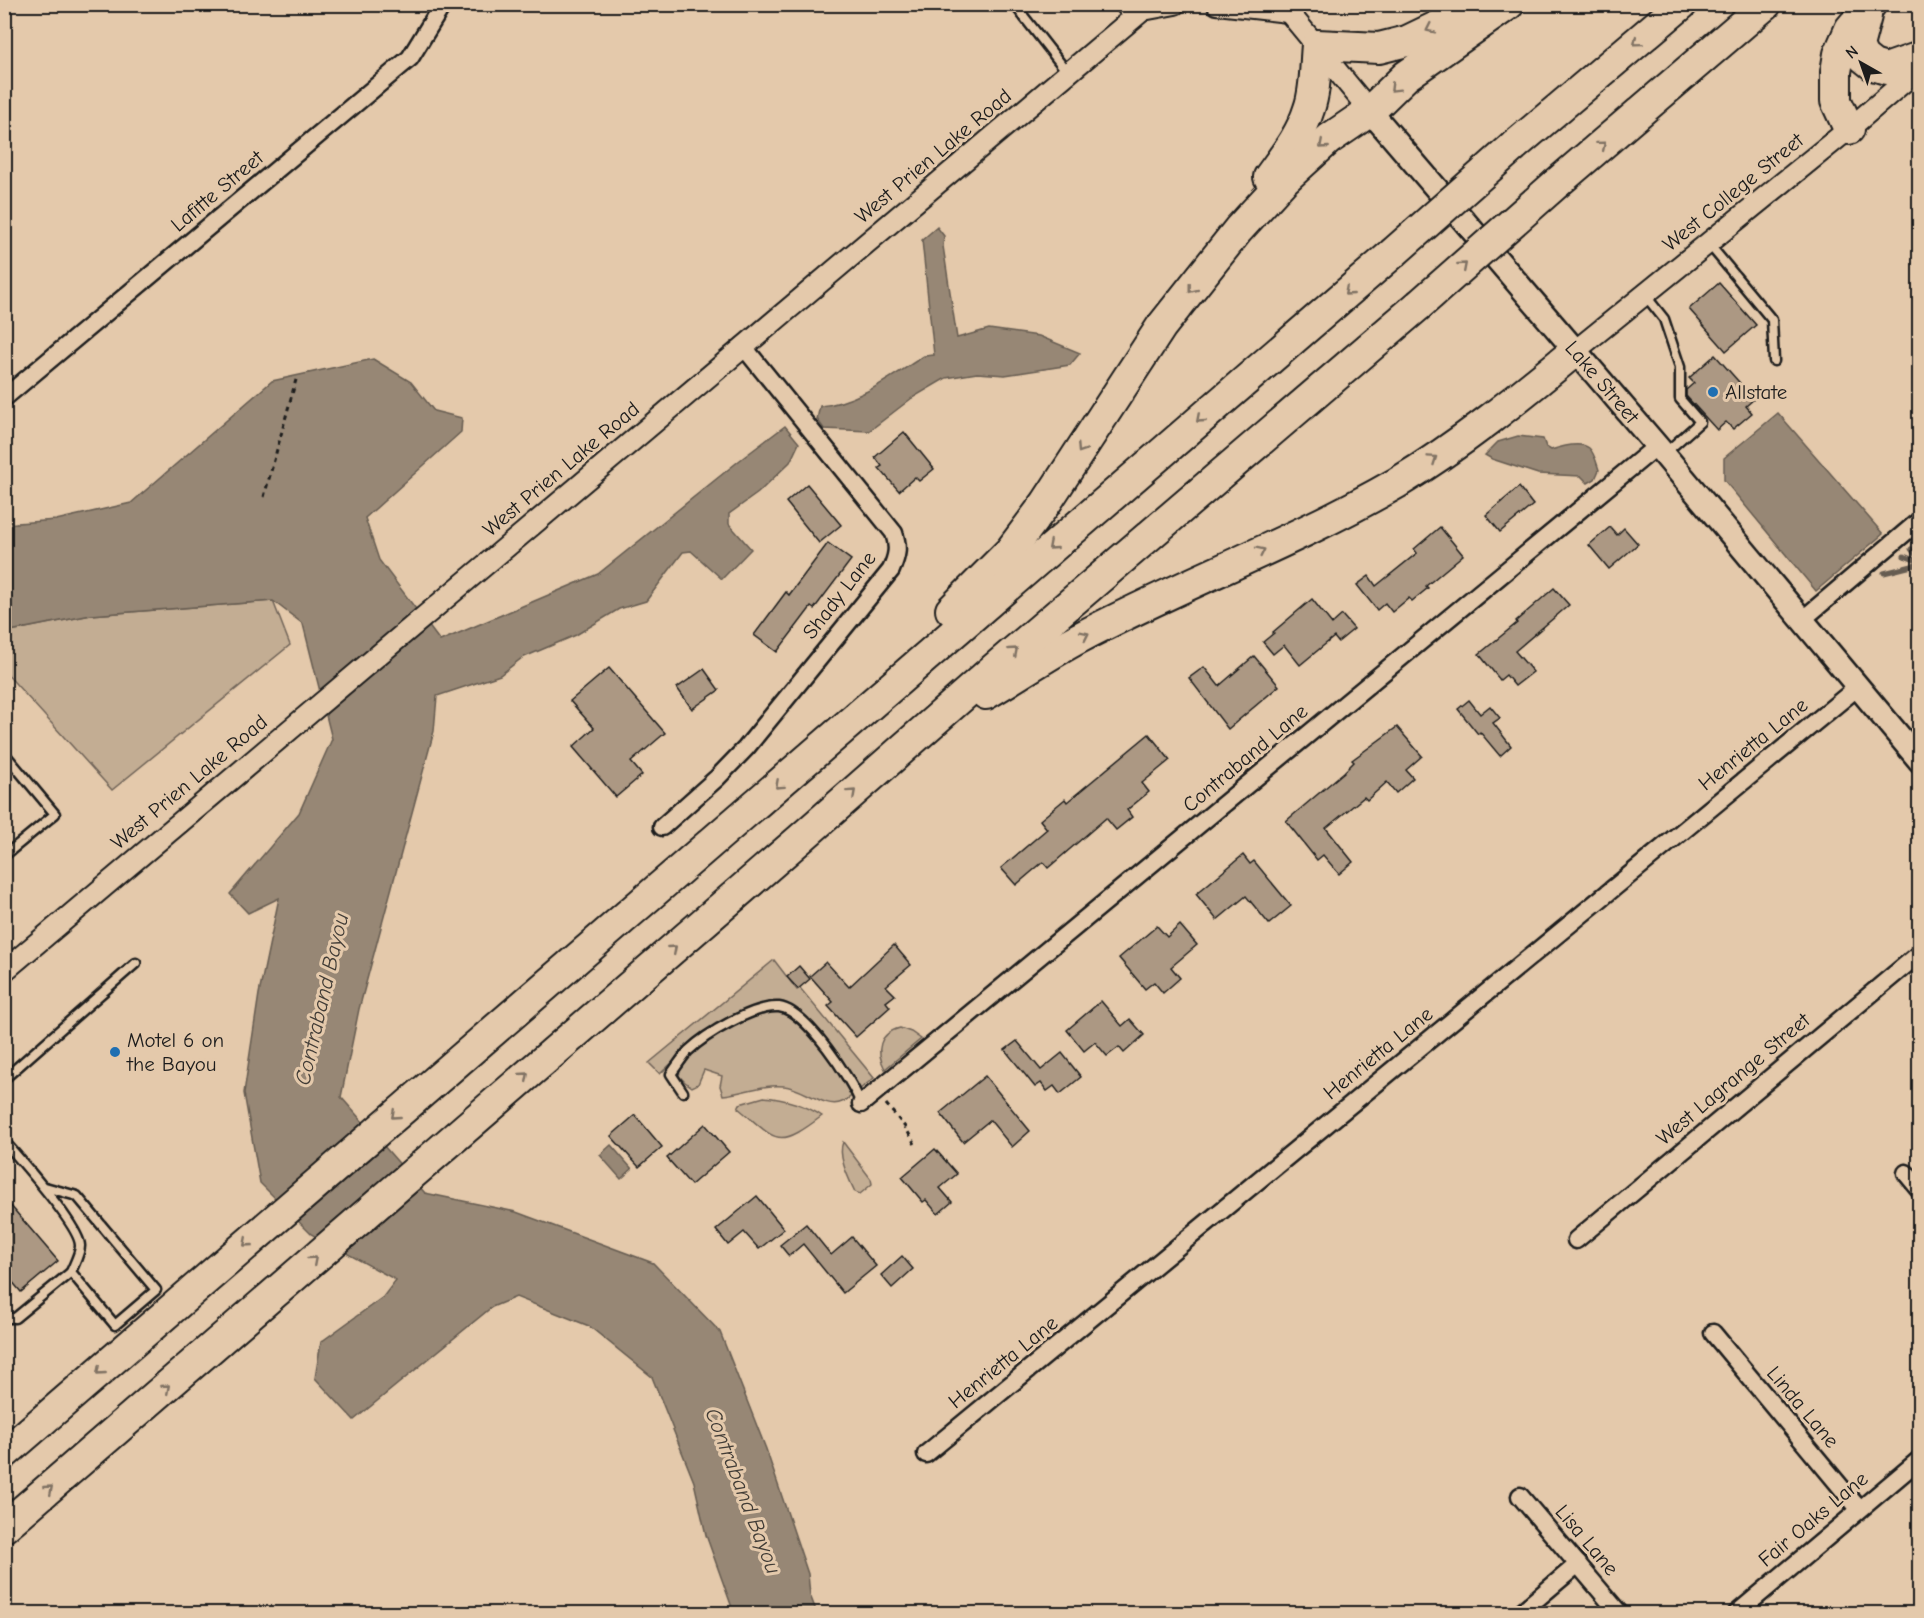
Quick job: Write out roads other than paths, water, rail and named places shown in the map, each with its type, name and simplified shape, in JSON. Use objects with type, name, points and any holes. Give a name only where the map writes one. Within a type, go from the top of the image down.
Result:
[{"type":"highway","points":[[1219,254],[1294,142],[1310,109],[1317,45],[1379,48],[1407,40],[1484,4]]},
{"type":"highway","points":[[808,759],[1010,551],[1047,503],[1161,327],[1219,254],[1283,181],[1329,140],[1370,111],[1406,76],[1509,4]]},
{"type":"highway","points":[[4,1454],[1514,146],[1682,4]]},
{"type":"highway","points":[[4,1527],[1766,4]]},
{"type":"highway","points":[[1870,6],[1858,46],[1863,57],[1873,65],[1886,69],[1920,57]]},
{"type":"highway","points":[[1849,129],[1836,101],[1836,72],[1839,54],[1850,29],[1870,6]]},
{"type":"highway","points":[[894,756],[986,694],[1078,638],[1396,483],[1516,400],[1575,351]]},
{"type":"main road","name":"Lake Street","points":[[1370,111],[1661,450],[1920,761]]},
{"type":"street","name":"Lafitte Street","points":[[4,398],[410,58],[443,4]]},
{"type":"street","points":[[1141,11],[1174,4]]},
{"type":"street","points":[[1217,4],[1285,8]]},
{"type":"street","name":"Lake Street","points":[[1285,8],[1370,111]]},
{"type":"street","name":"West Prien Lake Road","points":[[4,970],[1141,11]]},
{"type":"street","name":"West College Street","points":[[1575,351],[1849,129],[1920,68]]},
{"type":"street","name":"Shady Lane","points":[[662,827],[717,778],[746,748],[891,570],[897,555],[894,533],[743,346]]},
{"type":"street","name":"Contraband Lane","points":[[861,1104],[1661,450]]},
{"type":"street","points":[[1802,620],[1920,520]]},
{"type":"street","name":"Henrietta Lane","points":[[926,1454],[1859,686]]},
{"type":"street","name":"West Lagrange Street","points":[[1576,1240],[1920,953]]},
{"type":"street","points":[[1906,1173],[1920,1190]]},
{"type":"street","name":"Linda Lane","points":[[1713,1333],[1859,1509]]},
{"type":"street","name":"Fair Oaks Lane","points":[[1736,1614],[1920,1459]]},
{"type":"street","name":"Lisa Lane","points":[[1520,1496],[1620,1614]]},
{"type":"street","points":[[1520,1614],[1578,1564]]},
{"type":"lane","points":[[1014,4],[1068,73]]},
{"type":"lane","points":[[1118,4],[1141,11]]},
{"type":"lane","points":[[1708,243],[1772,320],[1774,361]]},
{"type":"lane","points":[[1644,294],[1664,319],[1674,348],[1680,367],[1680,399],[1700,422],[1661,450]]},
{"type":"lane","points":[[4,753],[55,814],[4,856]]},
{"type":"lane","points":[[4,1079],[136,963]]},
{"type":"lane","points":[[682,1092],[671,1074],[688,1052],[720,1027],[754,1012],[779,1007],[796,1014],[808,1025],[848,1078],[861,1104]]},
{"type":"lane","points":[[4,1142],[45,1187],[78,1235],[80,1246],[71,1272],[15,1318],[4,1317]]},
{"type":"lane","points":[[45,1187],[77,1196],[156,1290],[115,1325],[71,1272]]},
{"type":"water","points":[[937,227],[944,236],[943,246],[957,338],[989,329],[1039,336],[1080,353],[1070,365],[1005,375],[977,373],[946,378],[912,398],[869,431],[824,429],[817,419],[820,406],[848,400],[887,380],[924,356],[934,355],[922,240]]},
{"type":"water","name":"Contraband Bayou","points":[[373,359],[411,382],[434,411],[462,418],[461,432],[365,518],[379,560],[440,641],[598,574],[785,426],[799,443],[790,462],[758,493],[729,514],[729,524],[751,549],[722,579],[691,551],[683,552],[646,601],[619,609],[576,635],[522,658],[500,675],[437,696],[434,731],[359,1009],[341,1097],[425,1193],[516,1212],[653,1263],[720,1332],[766,1449],[808,1574],[810,1595],[817,1613],[734,1613],[706,1535],[694,1482],[652,1377],[589,1326],[516,1297],[492,1307],[354,1420],[315,1378],[321,1342],[383,1297],[396,1280],[311,1234],[260,1183],[244,1093],[259,994],[279,898],[248,913],[230,894],[299,813],[332,739],[303,624],[273,601],[91,615],[5,632],[5,524],[56,520],[131,503],[272,381]]},
{"type":"water","points":[[1778,413],[1883,534],[1816,591],[1724,480],[1724,458]]},
{"type":"water","points":[[1518,436],[1543,439],[1546,447],[1551,450],[1575,445],[1589,448],[1599,470],[1595,479],[1588,483],[1581,476],[1538,474],[1485,455],[1498,442]]},
{"type":"water","points":[[611,1145],[632,1169],[621,1179],[600,1155]]},
{"type":"waterway","points":[[1911,549],[1920,560]]},
{"type":"waterway","points":[[1904,556],[1920,562]]},
{"type":"waterway","points":[[1884,573],[1920,564]]},
{"type":"place","name":"Allstate","points":[[1713,392]]},
{"type":"place","name":"Motel 6 on the Bayou","points":[[115,1052]]}]
